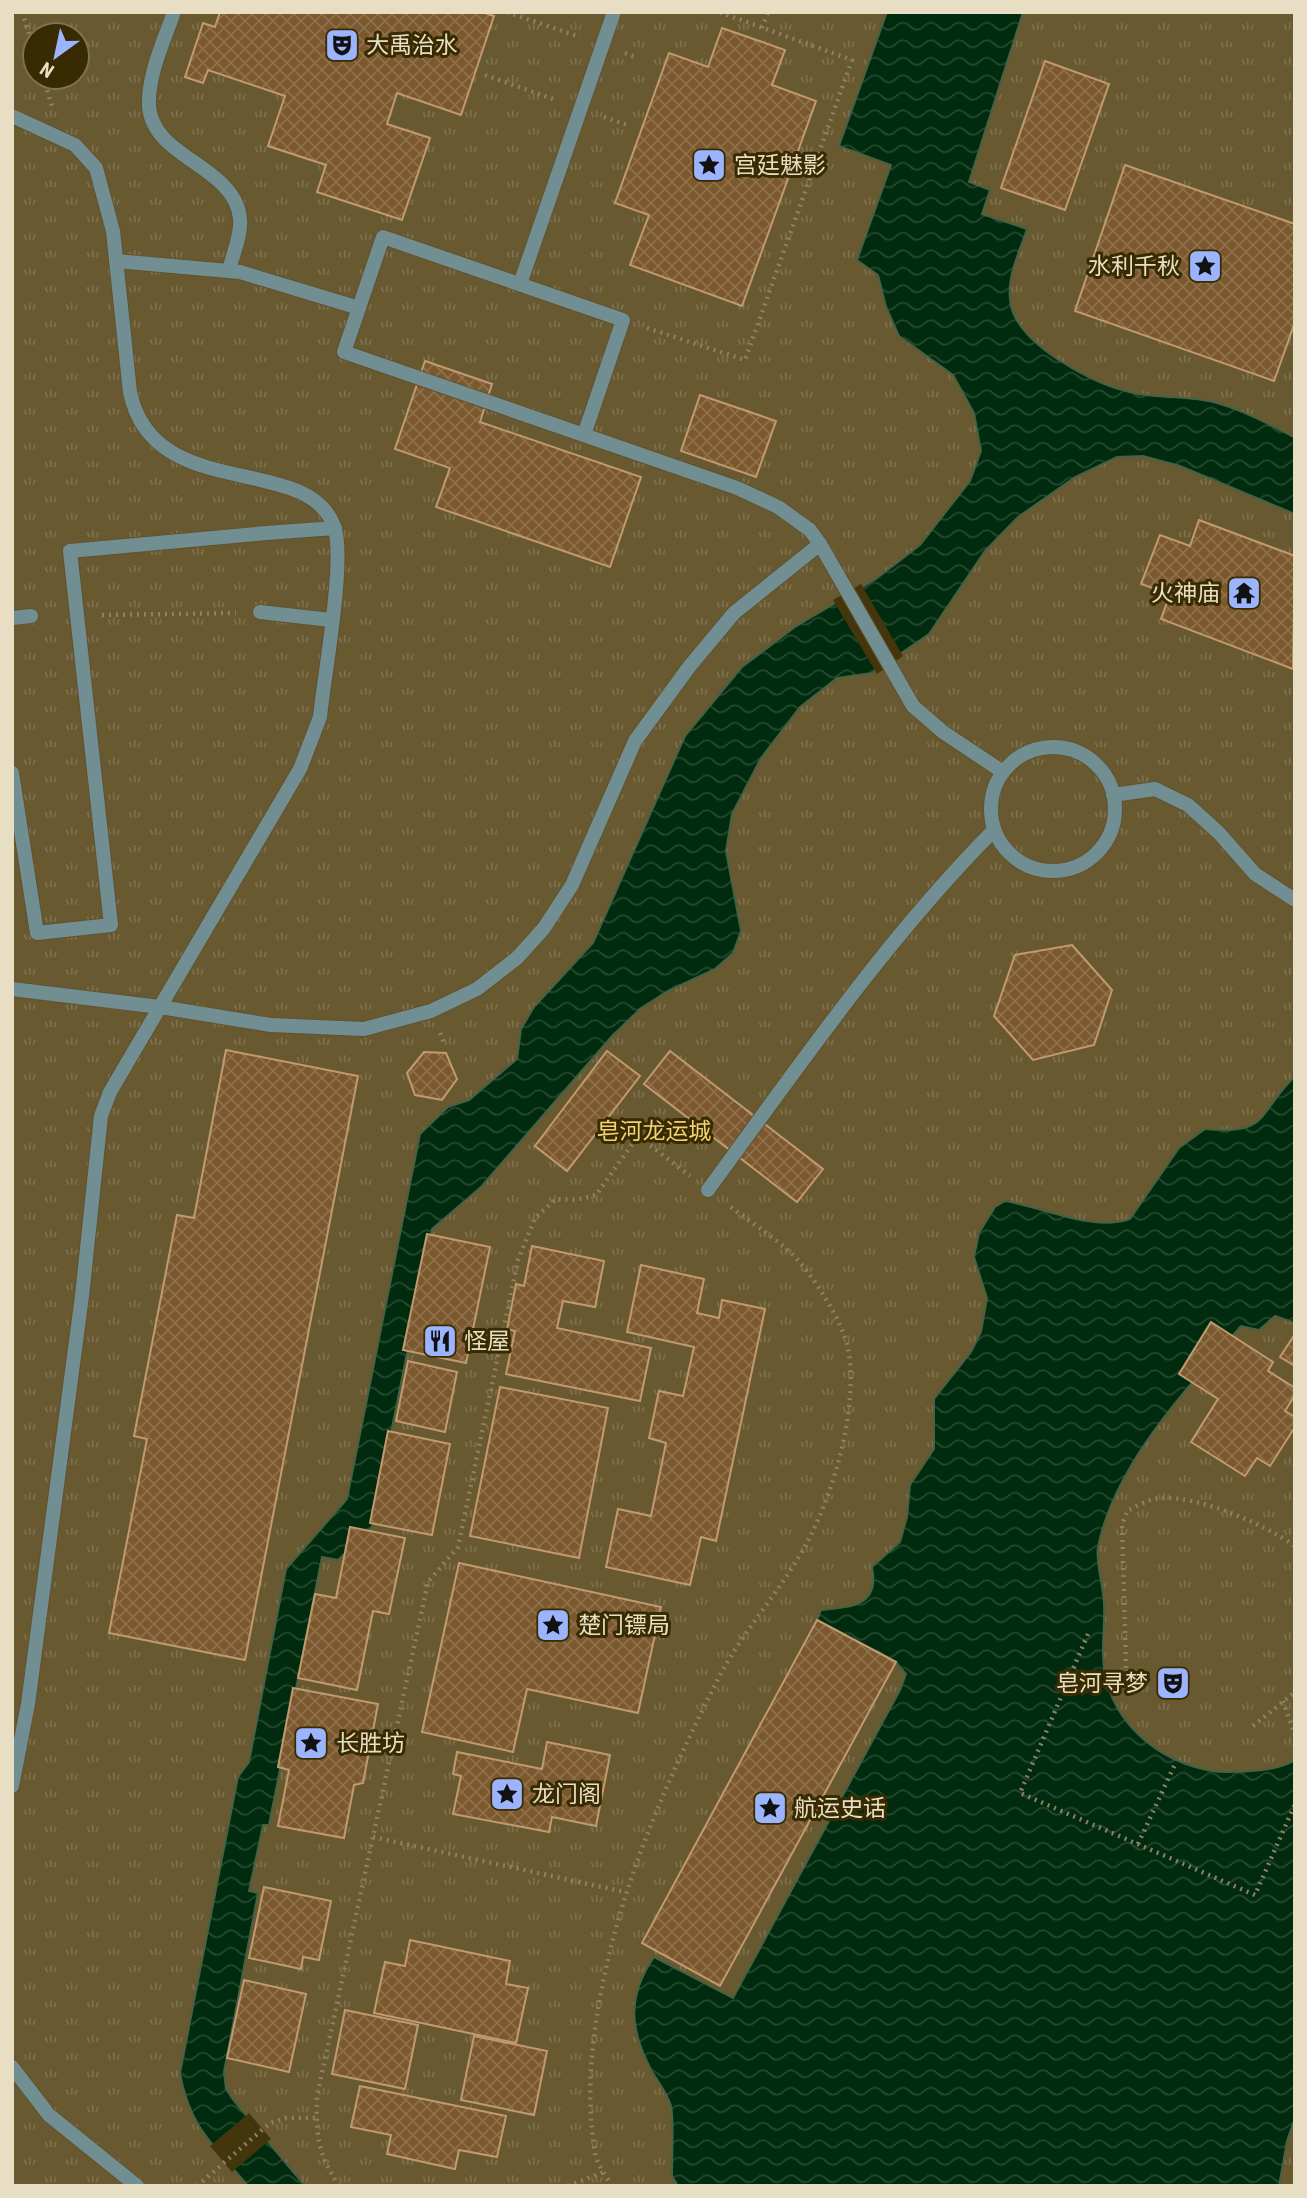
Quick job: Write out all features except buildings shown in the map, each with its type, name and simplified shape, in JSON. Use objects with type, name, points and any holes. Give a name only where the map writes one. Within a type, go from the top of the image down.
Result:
[{"type":"street","points":[[174,12],[151,83],[151,121],[166,140],[217,180],[233,199],[240,219],[229,271]]},
{"type":"street","points":[[520,284],[614,12]]},
{"type":"street","points":[[12,116],[75,145],[96,168],[113,231],[130,392],[133,408],[143,427],[165,449],[198,466],[285,487],[310,499],[325,511],[335,528],[337,569],[320,717],[309,749],[110,1092],[101,1116],[79,1323],[28,1704],[12,1786]]},
{"type":"street","points":[[584,435],[623,320],[383,237],[344,352],[737,488],[778,507],[810,530],[820,544],[913,706],[943,732],[1003,772]]},
{"type":"street","points":[[116,261],[229,271],[359,308]]},
{"type":"street","points":[[12,773],[37,933],[111,925],[69,551],[335,528]]},
{"type":"street","points":[[12,989],[160,1007],[271,1025],[364,1029],[431,1010],[477,989],[517,958],[551,917],[572,885],[635,741],[689,667],[734,613],[820,544]]},
{"type":"street","points":[[260,612],[331,620]]},
{"type":"street","points":[[12,618],[31,616]]},
{"type":"street","points":[[1055,748],[1075,751],[1092,761],[1105,776],[1113,795],[1115,815],[1110,835],[1098,853],[1070,868],[1040,870],[1020,862],[1004,848],[994,830],[990,809],[994,789],[1003,772],[1017,758],[1035,750],[1055,748]]},
{"type":"street","points":[[1113,795],[1156,789],[1188,805],[1219,833],[1255,874],[1295,900]]},
{"type":"street","points":[[708,1190],[844,1004],[937,888],[994,830]]},
{"type":"street","points":[[12,2067],[49,2115],[137,2186]]},
{"type":"path","points":[[507,12],[637,58]]},
{"type":"path","points":[[623,320],[746,360],[852,60],[719,12]]},
{"type":"path","points":[[762,28],[768,12]]},
{"type":"path","points":[[98,615],[260,612]]},
{"type":"path","points":[[339,2186],[324,2163],[316,2136],[317,2096],[428,1582],[458,1547],[518,1259],[535,1218],[556,1199],[576,1200],[596,1195],[638,1136],[793,1254],[821,1290],[848,1347],[849,1401],[836,1476],[808,1539],[718,1679],[644,1836],[625,1892],[604,1971],[594,2032],[595,2154],[612,2186]]},
{"type":"path","points":[[1126,1668],[1122,1524],[1128,1510],[1157,1498],[1180,1500],[1252,1522],[1295,1546]]},
{"type":"path","points":[[1088,1633],[1020,1793],[1255,1895],[1295,1804]]},
{"type":"path","points":[[1253,1726],[1295,1692]]},
{"type":"path","points":[[1283,1702],[1295,1735]]},
{"type":"path","points":[[1138,1844],[1176,1762]]},
{"type":"path","points":[[373,1837],[625,1892]]},
{"type":"path","points":[[197,2186],[270,2123],[286,2118],[317,2118]]},
{"type":"path","points":[[568,2186],[604,2172]]},
{"type":"green space","name":"皂河龙运城","points":[[12,12],[1295,12],[1295,2186],[12,2186]]},
{"type":"water","points":[[887,12],[1023,12],[969,182],[990,190],[982,214],[1027,229],[1010,286],[1011,306],[1017,320],[1027,334],[1056,358],[1107,385],[1133,393],[1217,403],[1257,418],[1295,438],[1295,514],[1180,466],[1143,456],[1117,457],[1075,477],[1018,517],[985,551],[929,634],[872,673],[837,678],[800,707],[761,758],[732,814],[726,851],[741,931],[733,953],[715,969],[668,991],[640,1009],[612,1036],[481,1187],[432,1229],[372,1527],[338,1560],[322,1557],[269,1825],[263,1825],[249,1891],[258,1893],[224,2072],[226,2089],[234,2101],[305,2186],[248,2186],[214,2147],[197,2122],[184,2092],[180,2073],[238,1777],[249,1762],[286,1569],[347,1499],[420,1134],[448,1107],[469,1100],[517,1059],[521,1029],[534,1007],[593,943],[685,736],[742,667],[795,627],[876,579],[920,545],[970,481],[981,451],[974,413],[953,375],[899,336],[886,307],[878,275],[857,260],[891,165],[839,146]]},
{"type":"water","points":[[1295,1076],[1295,1323],[1275,1316],[1259,1330],[1241,1326],[1198,1375],[1136,1457],[1107,1516],[1097,1553],[1104,1604],[1104,1668],[1109,1690],[1131,1727],[1165,1754],[1206,1770],[1262,1770],[1280,1767],[1295,1760],[1295,2118],[1287,2141],[1279,2186],[678,2186],[672,2176],[671,2106],[645,2058],[636,2029],[635,2001],[639,1987],[654,1957],[733,1998],[900,1690],[906,1674],[896,1662],[817,1620],[821,1610],[843,1608],[868,1597],[872,1590],[872,1567],[900,1542],[907,1517],[910,1485],[934,1449],[934,1399],[971,1352],[981,1332],[987,1298],[974,1257],[979,1233],[995,1207],[1005,1201],[1084,1221],[1100,1223],[1130,1219],[1179,1148],[1205,1129],[1241,1129],[1252,1125]]},
{"type":"pier","points":[[861,584],[903,656],[877,674],[833,600]]},
{"type":"pier","points":[[249,2113],[271,2139],[232,2172],[210,2146]]},
{"type":"place","name":"大禹治水","points":[[342,45]]},
{"type":"place","name":"宫廷魅影","points":[[709,165]]},
{"type":"place","name":"水利千秋","points":[[1205,266]]},
{"type":"place","name":"火神庙","points":[[1244,593]]},
{"type":"place","name":"怪屋","points":[[440,1341]]},
{"type":"place","name":"楚门镖局","points":[[553,1625]]},
{"type":"place","name":"皂河寻梦","points":[[1173,1683]]},
{"type":"place","name":"长胜坊","points":[[311,1743]]},
{"type":"place","name":"龙门阁","points":[[507,1794]]},
{"type":"place","name":"航运史话","points":[[770,1808]]}]
